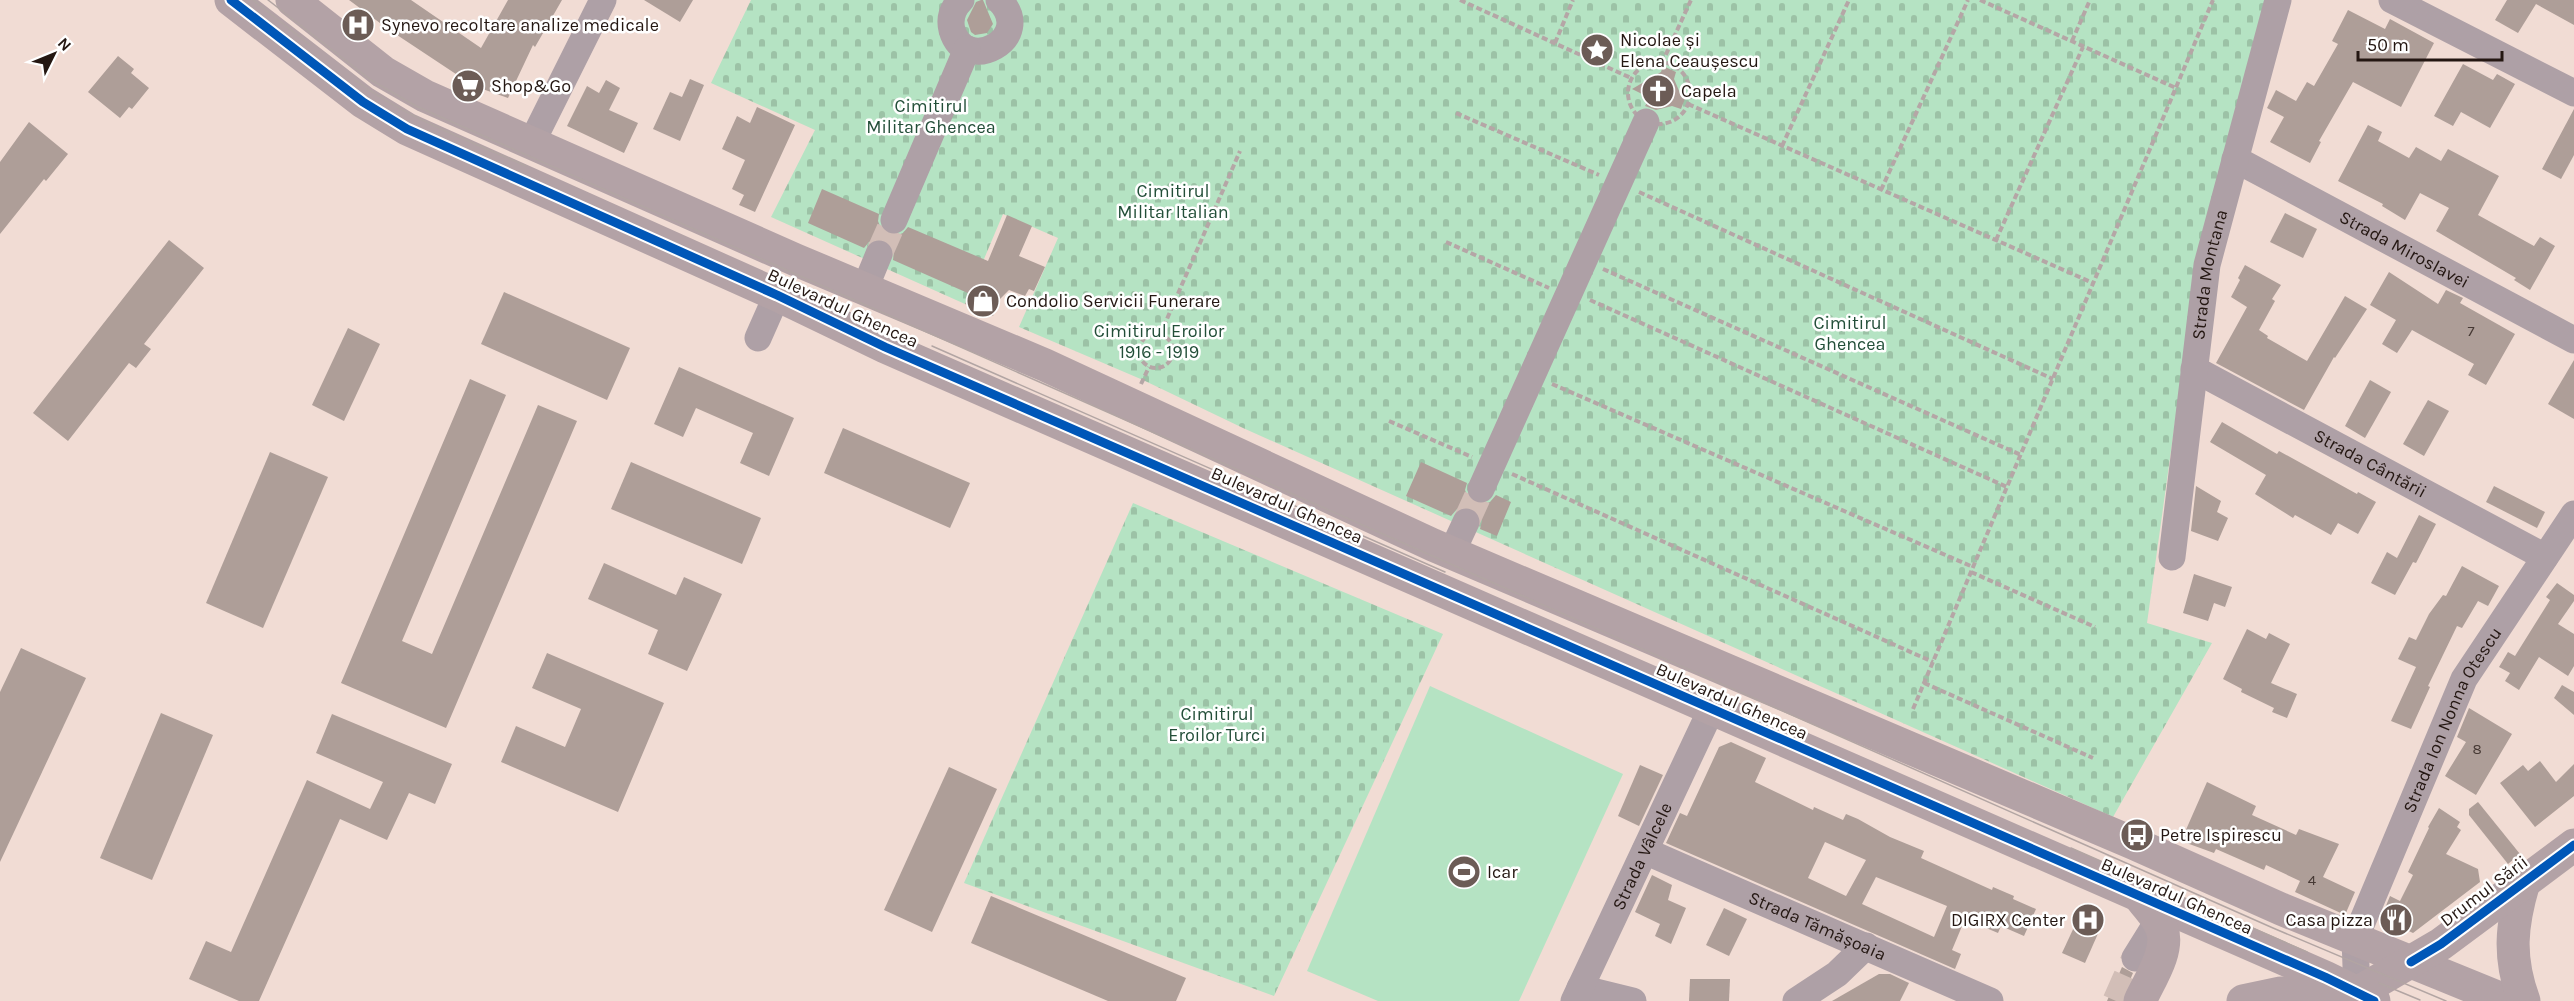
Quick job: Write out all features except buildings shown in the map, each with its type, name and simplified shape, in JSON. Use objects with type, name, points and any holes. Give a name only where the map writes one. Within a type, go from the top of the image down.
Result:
[{"type":"main road","name":"Bulevardul Ghencea","points":[[231,0],[372,108],[407,129],[777,295],[885,347],[1711,710],[2149,909],[2360,998]]},
{"type":"main road","name":"Bulevardul Ghencea","points":[[292,0],[393,78],[425,96],[1045,364],[1452,552],[2355,939],[2507,1001]]},
{"type":"main road","points":[[372,108],[393,78]]},
{"type":"main road","points":[[848,328],[865,288]]},
{"type":"main road","points":[[1437,589],[1452,552]]},
{"type":"main road","name":"Drumul Sării","points":[[2360,998],[2441,944],[2574,845]]},
{"type":"main road","points":[[2524,882],[2512,929],[2513,961],[2524,1001]]},
{"type":"main road","points":[[2140,1001],[2162,953],[2164,941],[2162,929],[2149,909]]},
{"type":"main road","points":[[2243,1001],[2281,993],[2360,998]]},
{"type":"street","points":[[532,142],[603,0]]},
{"type":"street","points":[[961,0],[951,15],[951,25],[959,43],[977,52],[987,51],[1004,39],[1009,20],[999,0]]},
{"type":"street","name":"Strada Montana","points":[[2172,557],[2207,265],[2278,0]]},
{"type":"street","points":[[2392,0],[2574,93]]},
{"type":"street","points":[[894,220],[967,49]]},
{"type":"street","points":[[1486,477],[1646,122]]},
{"type":"street","name":"Strada Miroslavei","points":[[2235,159],[2574,340]]},
{"type":"street","points":[[865,288],[879,254]]},
{"type":"street","points":[[758,338],[777,295]]},
{"type":"street","name":"Strada Cântării","points":[[2194,369],[2544,557]]},
{"type":"street","name":"Strada Ion Nonna Otescu","points":[[2355,939],[2464,679],[2574,514]]},
{"type":"street","points":[[1452,552],[1466,522]]},
{"type":"street","name":"Strada Vâlcele","points":[[1577,994],[1711,710]]},
{"type":"street","name":"Strada Tămășoaia","points":[[1645,850],[1990,1001]]},
{"type":"street","points":[[2135,958],[2149,909]]},
{"type":"street","points":[[2355,939],[2360,998]]},
{"type":"street","points":[[1796,1001],[1837,974],[1866,946]]},
{"type":"street","points":[[1577,994],[1633,1001]]},
{"type":"path","points":[[1460,0],[1632,78]]},
{"type":"path","points":[[1555,43],[1573,0]]},
{"type":"path","points":[[1662,63],[1692,0]]},
{"type":"path","points":[[1782,146],[1849,0]]},
{"type":"path","points":[[1881,190],[1968,0]]},
{"type":"path","points":[[1980,0],[2176,88]]},
{"type":"path","points":[[2072,41],[2090,0]]},
{"type":"path","points":[[1913,709],[2213,0]]},
{"type":"path","points":[[1996,240],[2084,46]]},
{"type":"path","points":[[1662,63],[1676,68],[1684,75],[1690,94],[1688,104],[1675,120],[1656,124],[1646,122],[1637,116],[1628,98],[1632,78],[1647,64],[1662,63]]},
{"type":"path","points":[[1688,104],[2094,283]]},
{"type":"path","points":[[1456,113],[1618,183],[2053,379]]},
{"type":"path","points":[[1160,335],[1240,151]]},
{"type":"path","points":[[1446,242],[1569,293],[2007,487]]},
{"type":"path","points":[[1584,260],[2021,455]]},
{"type":"path","points":[[1149,335],[1160,335],[1170,341],[1172,357],[1160,368],[1149,367],[1139,354],[1141,343],[1149,335]]},
{"type":"path","points":[[1532,375],[2096,627]]},
{"type":"path","points":[[1389,421],[1486,477],[1933,662]]},
{"type":"path","points":[[1924,683],[2093,758]]},
{"type":"green space","name":"Cimitirul Ghencea","points":[[751,0],[2266,0],[2199,250],[2147,623],[2212,643],[2113,817],[1243,428],[1143,380],[1019,327],[1058,238],[1003,214],[965,304],[771,217],[815,130],[711,83]]},
{"type":"green space","name":"Cimitirul Eroilor Turci","points":[[1133,503],[1443,634],[1274,996],[964,883]]},
{"type":"green space","name":"Icar","points":[[1430,686],[1623,774],[1519,1001],[1378,1001],[1307,971]]},
{"type":"tunnel","points":[[879,254],[894,220]]},
{"type":"tunnel","points":[[1466,522],[1481,489]]},
{"type":"tunnel","points":[[2116,1001],[2135,958]]},
{"type":"tram line","points":[[253,0],[310,45]]},
{"type":"tram line","points":[[268,0],[371,80],[416,106],[2273,928],[2446,1001]]},
{"type":"tram line","points":[[355,80],[416,117],[526,166]]},
{"type":"tram line","points":[[932,346],[1445,572]]},
{"type":"tram line","points":[[2071,848],[2307,952]]},
{"type":"tram line","points":[[2379,983],[2420,1000]]},
{"type":"cycle path","points":[[231,0],[363,102],[407,129],[777,295],[885,347],[2325,977],[2374,1001]]},
{"type":"cycle path","points":[[2411,962],[2441,944],[2574,845]]},
{"type":"place","name":"Synevo recoltare analize medicale","points":[[358,25]]},
{"type":"place","name":"Nicolae și Elena Ceaușescu","points":[[1597,50]]},
{"type":"place","name":"Shop&Go","points":[[468,86]]},
{"type":"place","name":"Capela","points":[[1658,91]]},
{"type":"place","name":"Condolio Servicii Funerare","points":[[983,301]]},
{"type":"place","name":"Petre Ispirescu","points":[[2137,835]]},
{"type":"place","name":"Icar","points":[[1464,872]]},
{"type":"place","name":"DIGIRX Center","points":[[2088,920]]},
{"type":"place","name":"Casa pizza","points":[[2396,920]]},
{"type":"park label","name":"Cimitirul Militar Ghencea","points":[[931,116]]},
{"type":"park label","name":"Cimitirul Militar Italian","points":[[1173,201]]},
{"type":"park label","name":"Cimitirul Eroilor 1916 - 1919","points":[[1159,341]]}]
